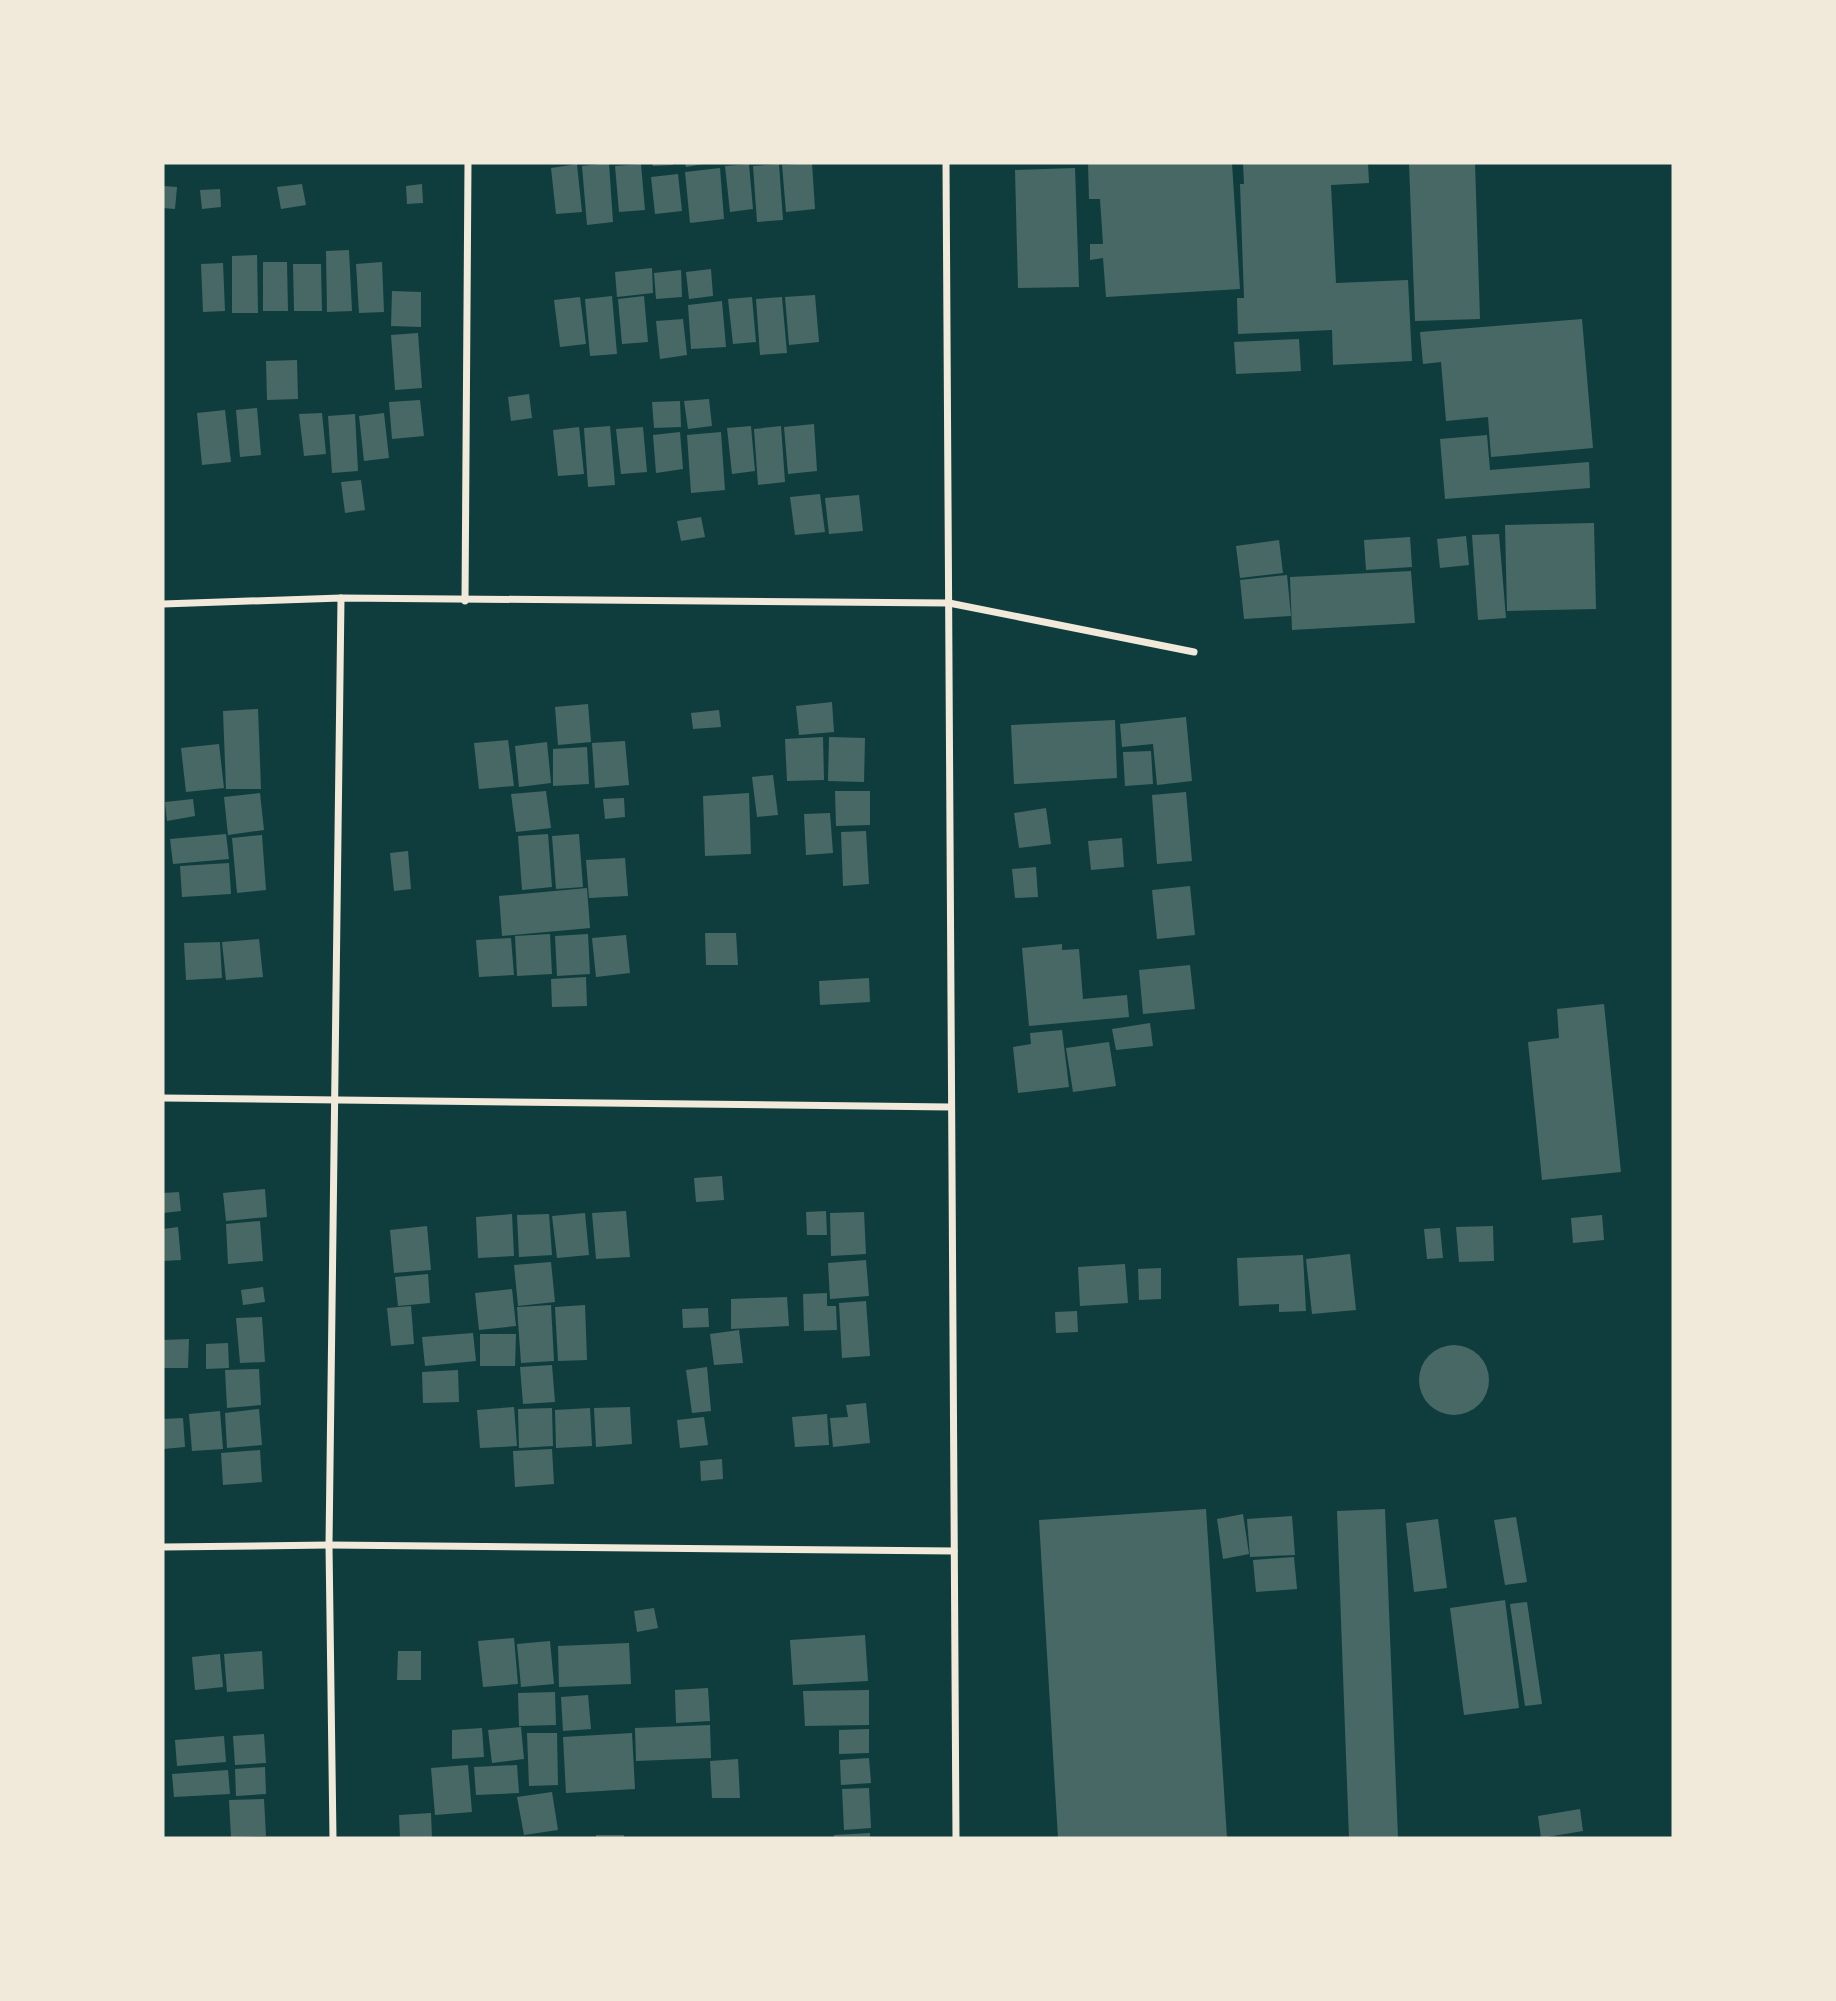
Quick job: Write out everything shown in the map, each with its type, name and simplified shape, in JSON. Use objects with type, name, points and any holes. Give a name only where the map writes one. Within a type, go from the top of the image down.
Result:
[{"type":"street","points":[[465,601],[468,163]]},
{"type":"street","points":[[946,163],[956,1838]]},
{"type":"street","points":[[332,1838],[329,1545],[341,598]]},
{"type":"street","points":[[163,604],[341,598],[949,603],[1194,652]]},
{"type":"street","points":[[163,1098],[950,1107]]},
{"type":"street","points":[[163,1547],[329,1545],[954,1551]]},
{"type":"building","points":[[609,163],[613,222],[587,225],[582,166]]},
{"type":"building","points":[[652,163],[673,163],[673,165],[653,166]]},
{"type":"building","points":[[685,163],[704,163],[704,164],[686,167]]},
{"type":"building","points":[[812,163],[815,209],[786,212],[782,165]]},
{"type":"building","points":[[1088,163],[1232,163],[1240,289],[1106,297],[1103,258],[1090,260],[1090,244],[1103,244],[1100,199],[1089,199]]},
{"type":"building","points":[[1243,163],[1368,163],[1369,183],[1331,185],[1336,283],[1408,280],[1412,361],[1333,365],[1332,330],[1238,334],[1237,298],[1244,298],[1240,184],[1244,184]]},
{"type":"building","points":[[1409,163],[1475,163],[1480,319],[1415,321]]},
{"type":"building","points":[[577,164],[582,212],[556,214],[551,168]]},
{"type":"building","points":[[641,164],[645,210],[619,212],[615,166]]},
{"type":"building","points":[[749,164],[753,209],[730,212],[725,166]]},
{"type":"building","points":[[779,164],[783,220],[757,222],[753,166]]},
{"type":"building","points":[[720,168],[724,219],[690,223],[685,172]]},
{"type":"building","points":[[1075,168],[1079,287],[1018,288],[1015,170]]},
{"type":"building","points":[[678,174],[682,211],[655,214],[651,177]]},
{"type":"building","points":[[302,184],[306,205],[281,209],[277,187]]},
{"type":"building","points":[[422,184],[423,203],[407,204],[406,186]]},
{"type":"building","points":[[163,186],[177,187],[175,209],[163,208]]},
{"type":"building","points":[[220,189],[221,207],[202,209],[200,190]]},
{"type":"building","points":[[349,250],[352,311],[327,312],[326,251]]},
{"type":"building","points":[[257,255],[258,313],[232,313],[232,256]]},
{"type":"building","points":[[263,262],[287,262],[288,311],[263,311]]},
{"type":"building","points":[[382,262],[384,312],[359,313],[356,264]]},
{"type":"building","points":[[223,263],[225,311],[203,312],[201,264]]},
{"type":"building","points":[[293,264],[321,264],[322,311],[294,311]]},
{"type":"building","points":[[652,268],[653,293],[617,297],[615,272]]},
{"type":"building","points":[[711,269],[713,296],[689,299],[686,272]]},
{"type":"building","points":[[681,270],[682,297],[656,299],[654,273]]},
{"type":"building","points":[[392,291],[421,292],[421,327],[391,326]]},
{"type":"building","points":[[815,295],[819,342],[789,345],[785,297]]},
{"type":"building","points":[[612,296],[617,354],[590,356],[585,299]]},
{"type":"building","points":[[644,296],[648,342],[622,344],[618,299]]},
{"type":"building","points":[[580,297],[586,344],[560,347],[554,300]]},
{"type":"building","points":[[752,297],[756,342],[733,344],[728,299]]},
{"type":"building","points":[[782,297],[787,353],[760,355],[756,299]]},
{"type":"building","points":[[722,301],[726,347],[691,349],[688,305]]},
{"type":"building","points":[[683,319],[687,355],[660,359],[656,321]]},
{"type":"building","points":[[1582,319],[1593,448],[1491,457],[1488,417],[1446,421],[1441,362],[1423,364],[1420,332]]},
{"type":"building","points":[[418,333],[422,388],[395,390],[391,335]]},
{"type":"building","points":[[1299,339],[1301,371],[1236,374],[1234,342]]},
{"type":"building","points":[[297,360],[298,399],[267,400],[266,361]]},
{"type":"building","points":[[529,394],[532,418],[511,421],[508,397]]},
{"type":"building","points":[[709,399],[712,426],[688,429],[684,401]]},
{"type":"building","points":[[420,400],[424,436],[392,439],[389,402]]},
{"type":"building","points":[[680,401],[681,427],[654,428],[652,402]]},
{"type":"building","points":[[257,408],[261,455],[240,457],[236,410]]},
{"type":"building","points":[[225,410],[231,462],[202,465],[197,413]]},
{"type":"building","points":[[322,413],[326,454],[304,456],[299,414]]},
{"type":"building","points":[[384,413],[389,458],[364,461],[359,416]]},
{"type":"building","points":[[355,414],[358,471],[332,473],[328,416]]},
{"type":"building","points":[[814,424],[817,471],[788,474],[784,427]]},
{"type":"building","points":[[610,426],[615,485],[588,487],[584,428]]},
{"type":"building","points":[[751,426],[755,471],[732,474],[727,428]]},
{"type":"building","points":[[781,426],[785,482],[758,485],[754,429]]},
{"type":"building","points":[[579,427],[584,474],[558,476],[553,430]]},
{"type":"building","points":[[643,427],[647,472],[621,474],[616,429]]},
{"type":"building","points":[[680,432],[683,469],[656,473],[653,435]]},
{"type":"building","points":[[721,432],[725,490],[691,493],[687,435]]},
{"type":"building","points":[[1487,435],[1490,470],[1589,462],[1590,488],[1445,499],[1440,439]]},
{"type":"building","points":[[361,480],[365,510],[345,513],[341,482]]},
{"type":"building","points":[[820,494],[825,532],[795,535],[790,497]]},
{"type":"building","points":[[859,495],[863,531],[829,534],[825,498]]},
{"type":"building","points":[[701,517],[705,537],[681,541],[677,521]]},
{"type":"building","points":[[1594,523],[1596,609],[1507,611],[1505,525]]},
{"type":"building","points":[[1499,534],[1506,618],[1478,620],[1472,535]]},
{"type":"building","points":[[1466,536],[1469,565],[1440,568],[1437,539]]},
{"type":"building","points":[[1410,537],[1412,567],[1366,570],[1364,540]]},
{"type":"building","points":[[1279,540],[1283,573],[1240,578],[1236,546]]},
{"type":"building","points":[[1411,571],[1415,623],[1292,630],[1290,577]]},
{"type":"building","points":[[1287,575],[1291,616],[1244,619],[1240,580]]},
{"type":"building","points":[[832,702],[834,732],[799,735],[796,706]]},
{"type":"building","points":[[588,704],[591,742],[558,745],[555,707]]},
{"type":"building","points":[[258,709],[261,789],[226,789],[223,711]]},
{"type":"building","points":[[719,710],[721,727],[693,729],[691,713]]},
{"type":"building","points":[[1186,717],[1192,781],[1157,785],[1153,744],[1122,747],[1120,724]]},
{"type":"building","points":[[1115,720],[1117,778],[1014,784],[1011,725]]},
{"type":"building","points":[[823,737],[824,780],[787,781],[785,739]]},
{"type":"building","points":[[829,737],[865,738],[864,782],[828,781]]},
{"type":"building","points":[[508,740],[514,786],[479,789],[474,743]]},
{"type":"building","points":[[625,741],[629,785],[595,788],[592,743]]},
{"type":"building","points":[[547,742],[551,783],[519,787],[515,746]]},
{"type":"building","points":[[219,744],[224,788],[186,792],[181,748]]},
{"type":"building","points":[[587,747],[589,784],[553,786],[553,749]]},
{"type":"building","points":[[1151,751],[1153,784],[1125,786],[1123,752]]},
{"type":"building","points":[[773,775],[778,815],[757,817],[752,777]]},
{"type":"building","points":[[546,791],[551,828],[516,832],[511,794]]},
{"type":"building","points":[[835,791],[870,791],[870,825],[836,826]]},
{"type":"building","points":[[1186,792],[1192,861],[1157,864],[1152,795]]},
{"type":"building","points":[[260,793],[264,830],[228,835],[224,797]]},
{"type":"building","points":[[749,793],[751,854],[705,856],[703,796]]},
{"type":"building","points":[[624,798],[625,817],[605,819],[603,799]]},
{"type":"building","points":[[193,799],[195,816],[167,821],[165,802]]},
{"type":"building","points":[[1046,808],[1051,844],[1019,848],[1014,813]]},
{"type":"building","points":[[830,813],[833,853],[806,855],[804,814]]},
{"type":"building","points":[[866,831],[869,884],[843,886],[841,832]]},
{"type":"building","points":[[226,834],[229,859],[173,864],[170,839]]},
{"type":"building","points":[[548,834],[552,887],[522,890],[518,836]]},
{"type":"building","points":[[579,834],[583,887],[556,889],[552,836]]},
{"type":"building","points":[[262,835],[266,890],[237,893],[232,838]]},
{"type":"building","points":[[1122,838],[1124,867],[1091,870],[1088,841]]},
{"type":"building","points":[[408,851],[411,889],[394,891],[390,853]]},
{"type":"building","points":[[625,858],[628,896],[589,898],[586,860]]},
{"type":"building","points":[[229,863],[231,894],[182,897],[180,866]]},
{"type":"building","points":[[1036,867],[1038,897],[1015,898],[1012,869]]},
{"type":"building","points":[[1190,886],[1195,935],[1157,939],[1152,890]]},
{"type":"building","points":[[587,888],[590,928],[502,936],[499,896]]},
{"type":"building","points":[[705,933],[736,933],[738,965],[706,965]]},
{"type":"building","points":[[550,934],[552,974],[517,976],[515,936]]},
{"type":"building","points":[[588,934],[590,974],[557,976],[555,936]]},
{"type":"building","points":[[626,935],[630,973],[596,977],[592,938]]},
{"type":"building","points":[[511,938],[514,975],[479,977],[476,940]]},
{"type":"building","points":[[259,939],[263,977],[226,980],[222,942]]},
{"type":"building","points":[[220,942],[222,978],[186,980],[184,943]]},
{"type":"building","points":[[1062,944],[1062,950],[1079,949],[1083,999],[1127,995],[1129,1017],[1029,1026],[1022,948]]},
{"type":"building","points":[[1190,965],[1195,1009],[1143,1014],[1139,970]]},
{"type":"building","points":[[586,977],[587,1006],[552,1007],[551,979]]},
{"type":"building","points":[[869,978],[870,1002],[820,1005],[819,981]]},
{"type":"building","points":[[1604,1004],[1621,1172],[1542,1180],[1528,1042],[1559,1038],[1557,1009]]},
{"type":"building","points":[[1150,1023],[1153,1046],[1116,1050],[1112,1029]]},
{"type":"building","points":[[1062,1030],[1069,1087],[1018,1093],[1013,1047],[1031,1044],[1030,1033]]},
{"type":"building","points":[[1109,1042],[1116,1086],[1073,1092],[1066,1048]]},
{"type":"building","points":[[722,1176],[724,1200],[696,1202],[694,1178]]},
{"type":"building","points":[[265,1189],[267,1217],[226,1221],[223,1193]]},
{"type":"building","points":[[179,1192],[181,1211],[163,1213],[163,1193]]},
{"type":"building","points":[[626,1211],[630,1257],[596,1259],[592,1213]]},
{"type":"building","points":[[826,1211],[827,1235],[807,1235],[806,1212]]},
{"type":"building","points":[[864,1212],[866,1254],[831,1256],[830,1213]]},
{"type":"building","points":[[585,1213],[589,1255],[557,1258],[552,1216]]},
{"type":"building","points":[[512,1214],[514,1256],[478,1258],[476,1217]]},
{"type":"building","points":[[549,1214],[552,1255],[519,1257],[517,1215]]},
{"type":"building","points":[[1602,1215],[1604,1240],[1573,1243],[1571,1218]]},
{"type":"building","points":[[260,1221],[263,1261],[228,1264],[226,1224]]},
{"type":"building","points":[[427,1226],[431,1270],[394,1273],[390,1230]]},
{"type":"building","points":[[1493,1226],[1494,1261],[1459,1262],[1456,1227]]},
{"type":"building","points":[[178,1227],[181,1260],[163,1261],[163,1229]]},
{"type":"building","points":[[1440,1228],[1443,1258],[1427,1259],[1424,1229]]},
{"type":"building","points":[[1350,1254],[1356,1310],[1312,1314],[1306,1259]]},
{"type":"building","points":[[1303,1255],[1306,1311],[1279,1312],[1279,1304],[1239,1306],[1237,1258]]},
{"type":"building","points":[[866,1260],[869,1296],[830,1299],[828,1263]]},
{"type":"building","points":[[551,1262],[555,1302],[518,1306],[514,1265]]},
{"type":"building","points":[[1125,1264],[1128,1303],[1080,1306],[1078,1267]]},
{"type":"building","points":[[1161,1268],[1161,1299],[1139,1300],[1138,1269]]},
{"type":"building","points":[[428,1274],[430,1303],[398,1306],[395,1277]]},
{"type":"building","points":[[263,1287],[265,1302],[243,1305],[241,1290]]},
{"type":"building","points":[[512,1289],[516,1326],[479,1330],[475,1293]]},
{"type":"building","points":[[827,1293],[827,1306],[836,1306],[837,1330],[804,1331],[803,1294]]},
{"type":"building","points":[[787,1297],[789,1326],[731,1329],[731,1299]]},
{"type":"building","points":[[866,1301],[870,1356],[842,1358],[839,1303]]},
{"type":"building","points":[[551,1305],[554,1361],[521,1363],[517,1307]]},
{"type":"building","points":[[585,1305],[587,1360],[558,1361],[555,1307]]},
{"type":"building","points":[[411,1306],[414,1344],[391,1346],[387,1308]]},
{"type":"building","points":[[708,1308],[709,1327],[683,1328],[682,1309]]},
{"type":"building","points":[[1077,1311],[1078,1332],[1056,1333],[1055,1312]]},
{"type":"building","points":[[262,1317],[265,1362],[240,1363],[236,1318]]},
{"type":"building","points":[[739,1330],[743,1363],[714,1365],[710,1334]]},
{"type":"building","points":[[473,1333],[476,1361],[425,1366],[422,1337]]},
{"type":"building","points":[[480,1334],[516,1334],[515,1366],[480,1366]]},
{"type":"building","points":[[189,1339],[188,1368],[163,1368],[163,1340]]},
{"type":"building","points":[[228,1343],[229,1368],[206,1369],[206,1344]]},
{"type":"building","points":[[1454,1345],[1479,1355],[1489,1380],[1479,1405],[1454,1415],[1429,1405],[1419,1380],[1429,1355]]},
{"type":"building","points":[[552,1365],[555,1402],[523,1404],[520,1367]]},
{"type":"building","points":[[707,1367],[711,1411],[692,1413],[686,1370]]},
{"type":"building","points":[[259,1369],[261,1405],[227,1408],[225,1370]]},
{"type":"building","points":[[458,1370],[459,1402],[423,1403],[422,1372]]},
{"type":"building","points":[[866,1403],[870,1443],[833,1447],[830,1418],[848,1417],[846,1405]]},
{"type":"building","points":[[514,1407],[517,1446],[480,1448],[477,1410]]},
{"type":"building","points":[[630,1407],[632,1444],[596,1447],[594,1408]]},
{"type":"building","points":[[552,1408],[553,1446],[519,1448],[518,1409]]},
{"type":"building","points":[[590,1408],[592,1446],[556,1448],[555,1410]]},
{"type":"building","points":[[259,1409],[262,1445],[227,1448],[225,1413]]},
{"type":"building","points":[[220,1411],[223,1449],[192,1451],[189,1414]]},
{"type":"building","points":[[827,1414],[829,1445],[795,1447],[792,1417]]},
{"type":"building","points":[[704,1417],[708,1445],[680,1448],[677,1420]]},
{"type":"building","points":[[183,1418],[185,1447],[163,1449],[163,1419]]},
{"type":"building","points":[[552,1449],[554,1484],[515,1487],[513,1451]]},
{"type":"building","points":[[260,1450],[262,1482],[223,1485],[221,1453]]},
{"type":"building","points":[[722,1459],[723,1479],[701,1481],[700,1461]]},
{"type":"building","points":[[1206,1509],[1227,1838],[1058,1838],[1039,1520]]},
{"type":"building","points":[[1385,1509],[1398,1838],[1349,1838],[1337,1511]]},
{"type":"building","points":[[1243,1514],[1249,1554],[1223,1559],[1217,1519]]},
{"type":"building","points":[[1292,1516],[1295,1555],[1250,1557],[1247,1519]]},
{"type":"building","points":[[1516,1517],[1527,1582],[1505,1585],[1494,1520]]},
{"type":"building","points":[[1438,1519],[1447,1588],[1414,1592],[1406,1523]]},
{"type":"building","points":[[1294,1557],[1297,1589],[1256,1592],[1253,1560]]},
{"type":"building","points":[[1505,1600],[1519,1708],[1464,1715],[1450,1608]]},
{"type":"building","points":[[1527,1602],[1542,1704],[1525,1706],[1510,1604]]},
{"type":"building","points":[[654,1608],[658,1628],[637,1632],[634,1611]]},
{"type":"building","points":[[865,1635],[868,1681],[793,1685],[790,1640]]},
{"type":"building","points":[[514,1638],[518,1684],[483,1687],[478,1641]]},
{"type":"building","points":[[550,1641],[554,1684],[521,1687],[517,1644]]},
{"type":"building","points":[[629,1643],[631,1684],[559,1687],[558,1646]]},
{"type":"building","points":[[262,1651],[264,1689],[227,1692],[224,1654]]},
{"type":"building","points":[[398,1651],[421,1651],[421,1680],[397,1680]]},
{"type":"building","points":[[220,1654],[223,1687],[195,1690],[192,1657]]},
{"type":"building","points":[[708,1688],[710,1721],[676,1723],[675,1690]]},
{"type":"building","points":[[869,1690],[869,1725],[805,1726],[803,1691]]},
{"type":"building","points":[[555,1692],[556,1725],[519,1726],[518,1693]]},
{"type":"building","points":[[588,1695],[591,1729],[563,1731],[561,1697]]},
{"type":"building","points":[[710,1725],[711,1758],[636,1761],[635,1728]]},
{"type":"building","points":[[521,1727],[524,1759],[492,1763],[488,1730]]},
{"type":"building","points":[[482,1728],[484,1757],[452,1759],[452,1730]]},
{"type":"building","points":[[869,1729],[869,1753],[839,1754],[839,1730]]},
{"type":"building","points":[[527,1733],[557,1733],[558,1785],[529,1786]]},
{"type":"building","points":[[632,1733],[635,1789],[566,1793],[563,1737]]},
{"type":"building","points":[[264,1734],[266,1763],[235,1765],[233,1736]]},
{"type":"building","points":[[224,1736],[226,1762],[177,1766],[175,1740]]},
{"type":"building","points":[[869,1758],[871,1783],[841,1785],[840,1760]]},
{"type":"building","points":[[738,1759],[740,1798],[712,1798],[710,1761]]},
{"type":"building","points":[[468,1765],[472,1812],[435,1815],[431,1768]]},
{"type":"building","points":[[517,1765],[519,1793],[476,1795],[474,1767]]},
{"type":"building","points":[[265,1767],[266,1794],[236,1796],[235,1769]]},
{"type":"building","points":[[228,1770],[230,1794],[174,1797],[172,1774]]},
{"type":"building","points":[[869,1788],[871,1828],[844,1830],[842,1789]]},
{"type":"building","points":[[552,1792],[558,1830],[524,1835],[517,1797]]},
{"type":"building","points":[[264,1799],[266,1836],[231,1837],[229,1800]]},
{"type":"building","points":[[1580,1809],[1583,1831],[1541,1838],[1538,1816]]},
{"type":"building","points":[[431,1813],[432,1838],[400,1838],[399,1815]]},
{"type":"building","points":[[870,1833],[870,1838],[834,1838],[834,1835]]},
{"type":"building","points":[[596,1835],[624,1835],[624,1838],[596,1838]]}]
